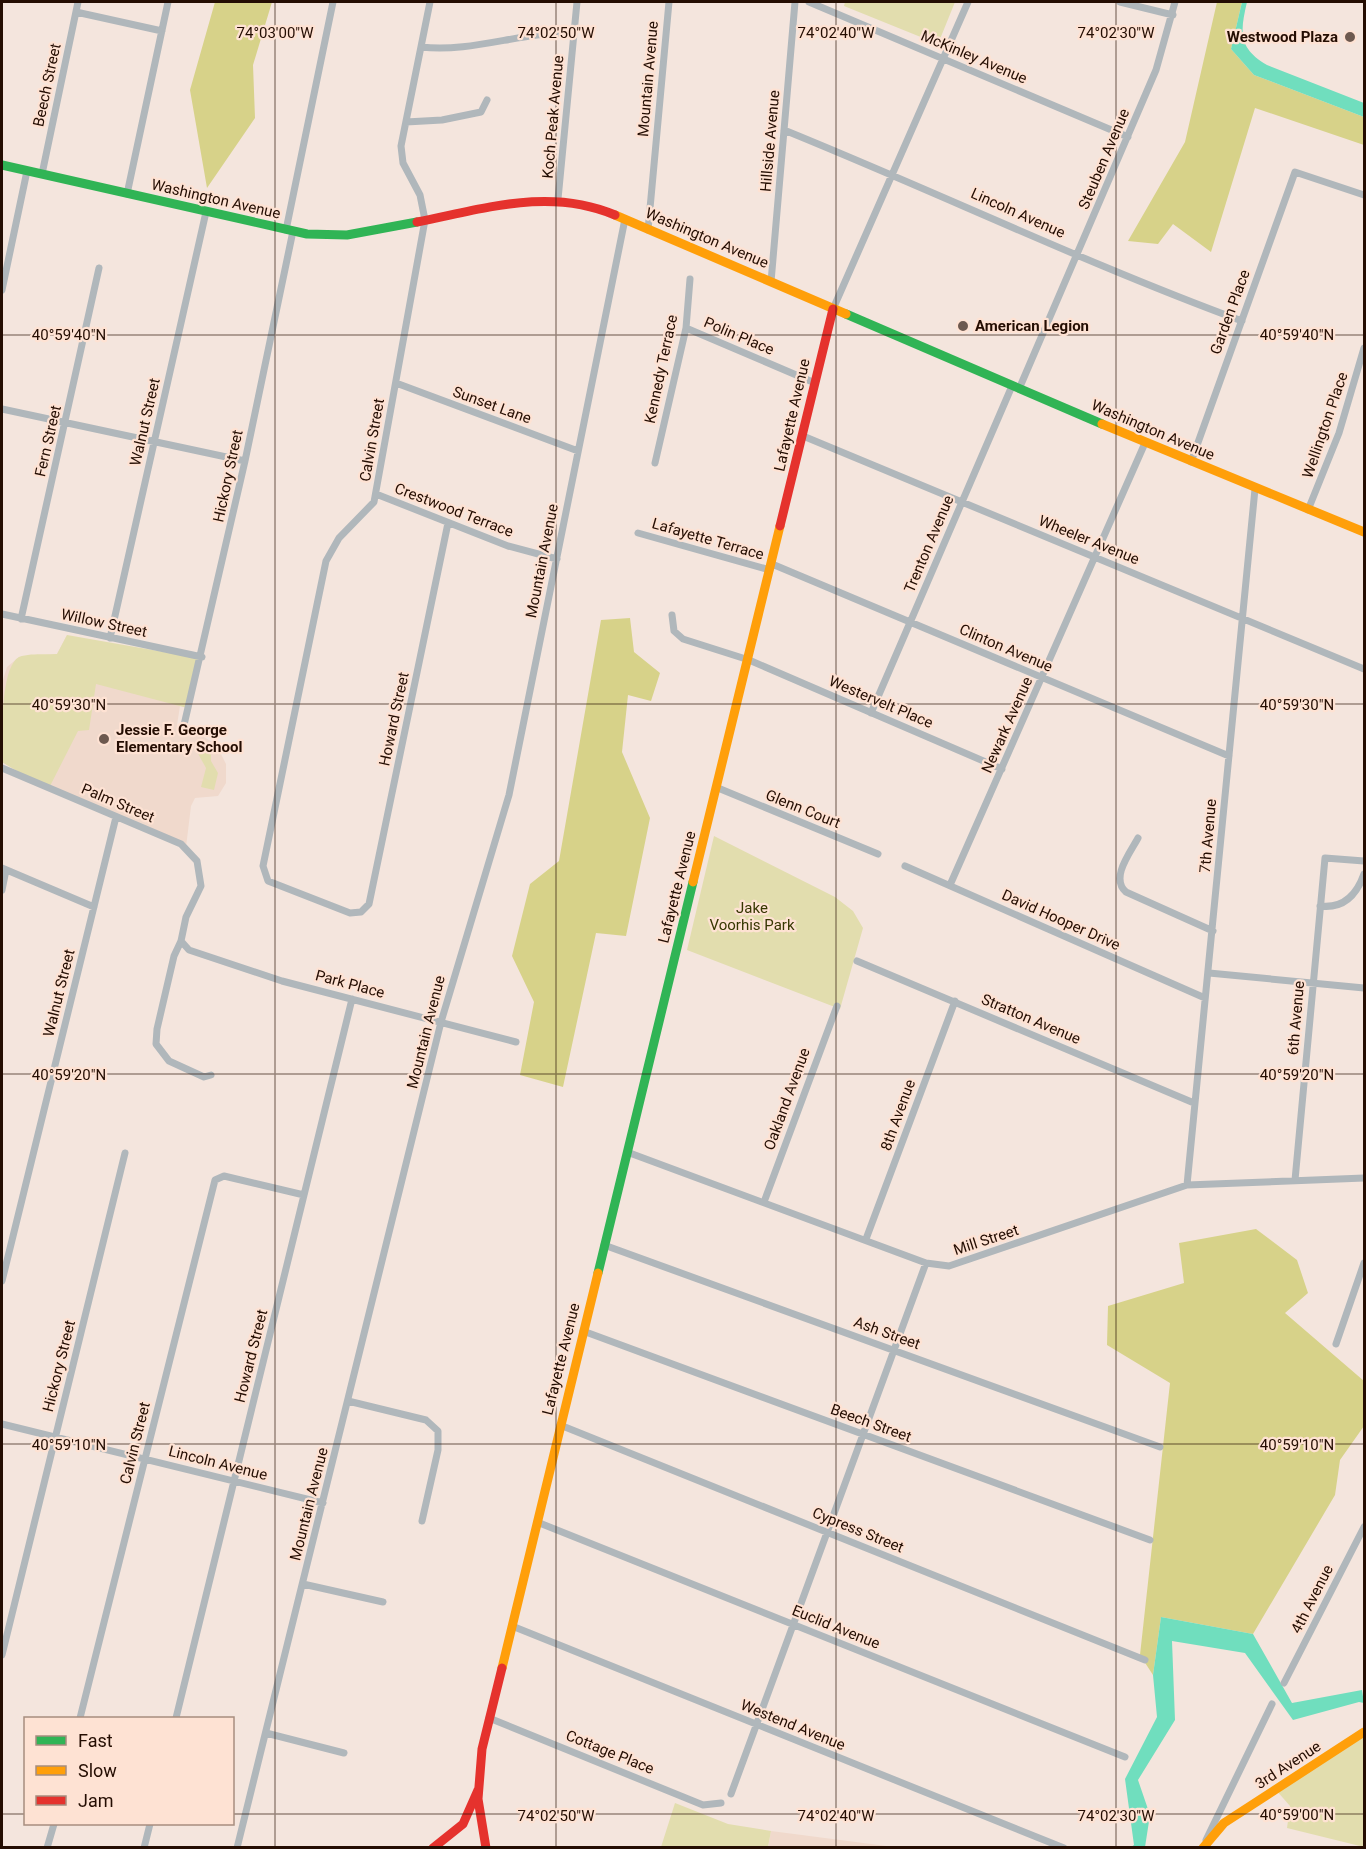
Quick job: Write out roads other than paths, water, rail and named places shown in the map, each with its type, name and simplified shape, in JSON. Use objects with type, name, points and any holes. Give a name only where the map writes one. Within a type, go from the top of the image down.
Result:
[{"type":"main road","name":"Washington Avenue","points":[[2,165],[289,231],[327,236],[347,235],[531,200],[558,199],[605,211],[1145,443],[1365,532]]},
{"type":"main road","name":"Lafayette Avenue","points":[[478,1795],[480,1759],[489,1718],[718,788],[833,309]]},
{"type":"main road","name":"3rd Avenue","points":[[1203,1848],[1224,1824],[1365,1732]]},
{"type":"main road","points":[[435,1847],[463,1824],[478,1795]]},
{"type":"main road","points":[[478,1795],[486,1848]]},
{"type":"street","name":"Beech Street","points":[[42,174],[78,2]]},
{"type":"street","points":[[127,194],[168,2]]},
{"type":"street","name":"Hickory Street","points":[[184,725],[202,657],[245,461],[333,2]]},
{"type":"street","name":"Calvin Street","points":[[356,914],[268,881],[263,870],[326,561],[339,538],[374,502],[376,494],[425,220],[420,195],[401,156],[430,2]]},
{"type":"street","name":"Koch Peak Avenue","points":[[558,199],[577,2]]},
{"type":"street","name":"Mountain Avenue","points":[[648,230],[669,2]]},
{"type":"street","name":"Hillside Avenue","points":[[771,282],[795,2]]},
{"type":"street","name":"McKinley Avenue","points":[[809,2],[1128,137]]},
{"type":"street","name":"Lafayette Avenue","points":[[833,309],[968,2]]},
{"type":"street","points":[[1120,2],[1173,15]]},
{"type":"street","name":"Steuben Avenue","points":[[1015,387],[1078,254],[1156,70],[1175,2]]},
{"type":"street","points":[[76,12],[162,31]]},
{"type":"street","points":[[421,47],[457,48],[543,34],[574,33]]},
{"type":"street","points":[[406,122],[442,120],[481,112],[487,100]]},
{"type":"street","name":"Lincoln Avenue","points":[[784,130],[893,174],[1173,296],[1242,321]]},
{"type":"street","points":[[2,290],[27,171]]},
{"type":"street","name":"Garden Place","points":[[1191,462],[1295,172],[1365,195]]},
{"type":"street","name":"Walnut Street","points":[[110,638],[206,212]]},
{"type":"street","name":"Mountain Avenue","points":[[237,1848],[441,1022],[507,804],[625,219]]},
{"type":"street","name":"Fern Street","points":[[21,619],[99,268]]},
{"type":"street","name":"Kennedy Terrace","points":[[655,463],[686,328],[690,279]]},
{"type":"street","name":"Polin Place","points":[[686,328],[815,383]]},
{"type":"street","name":"Wellington Place","points":[[1308,510],[1340,433],[1365,348]]},
{"type":"street","name":"Sunset Lane","points":[[396,383],[578,451]]},
{"type":"street","name":"Trenton Avenue","points":[[871,713],[962,502],[1015,387]]},
{"type":"street","points":[[2,409],[245,461]]},
{"type":"street","name":"Wheeler Avenue","points":[[802,436],[1365,669]]},
{"type":"street","name":"Newark Avenue","points":[[950,885],[1145,443]]},
{"type":"street","name":"7th Avenue","points":[[1187,1185],[1255,489]]},
{"type":"street","name":"Crestwood Terrace","points":[[376,494],[508,546],[557,559]]},
{"type":"street","name":"Howard Street","points":[[356,914],[369,904],[448,523]]},
{"type":"street","name":"Lafayette Terrace","points":[[638,533],[771,567]]},
{"type":"street","name":"Clinton Avenue","points":[[771,567],[910,622],[1230,756]]},
{"type":"street","name":"Willow Street","points":[[2,614],[202,657]]},
{"type":"street","name":"Westervelt Place","points":[[672,615],[674,631],[683,639],[749,660],[1002,769]]},
{"type":"street","name":"Palm Street","points":[[2,768],[186,847],[197,861],[201,884],[198,896],[186,917],[182,941]]},
{"type":"street","name":"Glenn Court","points":[[718,788],[878,854]]},
{"type":"street","name":"Walnut Street","points":[[2,1281],[116,817]]},
{"type":"street","points":[[1138,838],[1119,876],[1121,886],[1126,892],[1213,931]]},
{"type":"street","name":"6th Avenue","points":[[1295,1180],[1325,858],[1365,861]]},
{"type":"street","name":"David Hooper Drive","points":[[905,866],[1205,998]]},
{"type":"street","points":[[2,890],[4,869],[94,907]]},
{"type":"street","points":[[1320,906],[1335,906],[1350,898],[1365,874]]},
{"type":"street","points":[[182,941],[171,966],[156,1029],[156,1044],[169,1061],[204,1077],[211,1075]]},
{"type":"street","name":"Park Place","points":[[182,941],[189,950],[282,981],[516,1042]]},
{"type":"street","name":"Stratton Avenue","points":[[857,961],[1194,1103]]},
{"type":"street","points":[[1209,974],[1365,988]]},
{"type":"street","name":"Howard Street","points":[[176,1717],[352,999]]},
{"type":"street","name":"8th Avenue","points":[[866,1239],[955,1001]]},
{"type":"street","name":"Oakland Avenue","points":[[764,1202],[837,1006]]},
{"type":"street","name":"Mill Street","points":[[627,1152],[926,1263],[958,1266],[1187,1185],[1365,1178]]},
{"type":"street","name":"Hickory Street","points":[[2,1655],[125,1153]]},
{"type":"street","name":"Calvin Street","points":[[81,1717],[215,1180],[219,1177],[304,1195]]},
{"type":"street","name":"Ash Street","points":[[604,1245],[1160,1447]]},
{"type":"street","points":[[731,1794],[926,1263]]},
{"type":"street","points":[[1336,1344],[1365,1263]]},
{"type":"street","name":"Beech Street","points":[[583,1331],[1150,1540]]},
{"type":"street","points":[[348,1401],[426,1420],[438,1431],[438,1450],[422,1521]]},
{"type":"street","name":"Lincoln Avenue","points":[[2,1424],[323,1503]]},
{"type":"street","name":"Cypress Street","points":[[560,1425],[1145,1660]]},
{"type":"street","name":"Euclid Avenue","points":[[537,1522],[1125,1757]]},
{"type":"street","name":"4th Avenue","points":[[1284,1683],[1365,1527]]},
{"type":"street","points":[[303,1584],[383,1602]]},
{"type":"street","name":"Westend Avenue","points":[[512,1626],[1064,1848]]},
{"type":"street","points":[[1203,1848],[1272,1704]]},
{"type":"street","name":"Cottage Place","points":[[489,1718],[703,1805],[721,1803]]},
{"type":"street","points":[[266,1733],[344,1753]]},
{"type":"street","points":[[47,1848],[54,1825]]},
{"type":"street","points":[[144,1848],[150,1825]]},
{"type":"place","name":"Westwood Plaza","points":[[1350,37]]},
{"type":"place","name":"American Legion","points":[[963,326]]},
{"type":"place","name":"Jessie F. George Elementary School","points":[[104,739]]},
{"type":"park label","name":"Jake Voorhis Park","points":[[752,916]]}]
